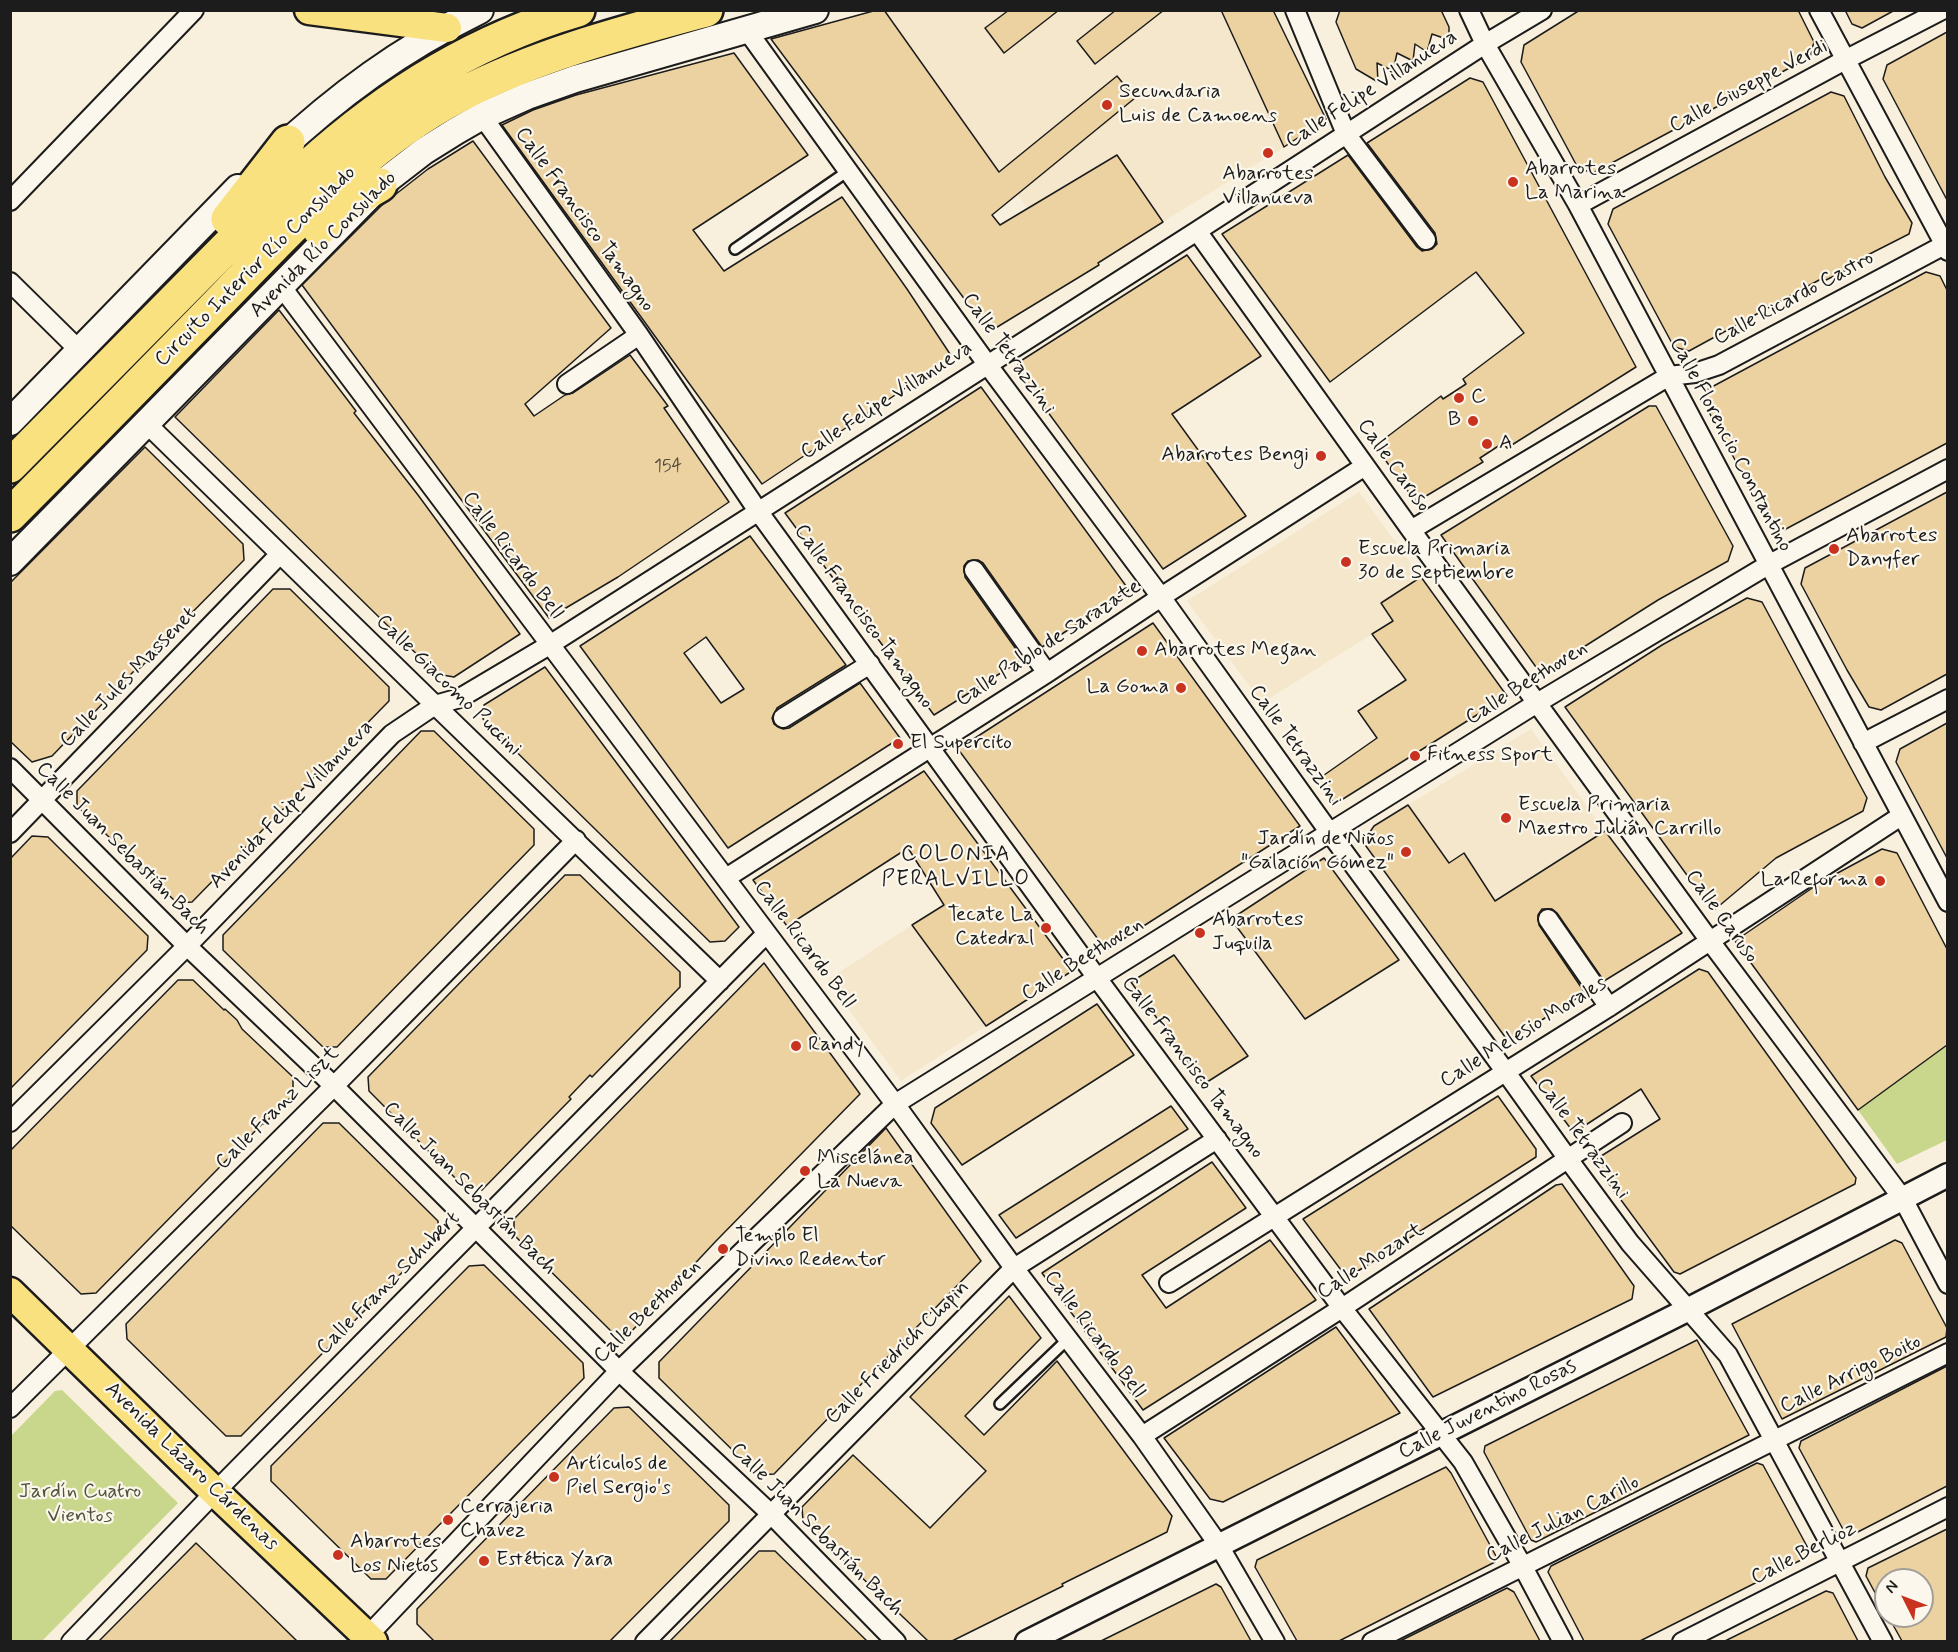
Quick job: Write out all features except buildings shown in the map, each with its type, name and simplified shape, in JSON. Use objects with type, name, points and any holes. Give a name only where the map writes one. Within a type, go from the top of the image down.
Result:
[{"type":"highway","name":"Circuito Interior Río Consulado","points":[[10,466],[319,155],[408,87],[488,44],[524,28],[578,10]]},
{"type":"highway","name":"Circuito Interior Río Consulado","points":[[10,515],[318,201],[389,141],[457,96],[530,62],[706,10]]},
{"type":"highway","points":[[154,321],[176,278],[242,203],[288,142]]},
{"type":"highway","points":[[191,331],[254,290],[332,217],[364,193],[380,185]]},
{"type":"main road","points":[[309,10],[447,28]]},
{"type":"main road","points":[[10,422],[223,203],[288,142],[359,82],[402,52],[480,10]]},
{"type":"main road","name":"Avenida Río Consulado","points":[[10,562],[380,185],[424,151],[482,116],[527,96],[575,79],[814,10]]},
{"type":"main road","name":"Avenida Lázaro Cárdenas","points":[[10,1292],[367,1640]]},
{"type":"street","points":[[10,201],[194,10]]},
{"type":"street","points":[[1295,10],[1346,134],[1426,240]]},
{"type":"street","name":"Calle Florencio Constantino","points":[[1469,10],[1485,44],[1578,205],[1947,902]]},
{"type":"street","name":"Calle Felipe Villanueva","points":[[435,705],[460,698],[551,644],[1485,44],[1542,10]]},
{"type":"street","points":[[1819,10],[1946,246]]},
{"type":"street","name":"Calle Giuseppe Verdi","points":[[1578,205],[1942,10]]},
{"type":"street","name":"Calle Tetrazzini","points":[[746,29],[987,364],[1161,597],[1330,833],[1630,1243],[1728,1355],[1883,1641]]},
{"type":"street","name":"Calle Francisco Tamagno","points":[[482,116],[639,335],[758,511],[1096,978],[1342,1308],[1463,1462],[1563,1641]]},
{"type":"street","name":"Calle Caruso","points":[[1197,231],[1710,941],[1903,1199],[1947,1284]]},
{"type":"street","name":"Calle Ricardo Castro","points":[[1411,530],[1669,376],[1695,373],[1719,365],[1946,246]]},
{"type":"street","points":[[10,282],[80,351]]},
{"type":"street","name":"Calle Ricardo Bell","points":[[281,286],[1142,1436],[1218,1544],[1275,1641]]},
{"type":"street","points":[[567,384],[639,335]]},
{"type":"street","name":"Calle Giacomo Puccini","points":[[146,423],[720,981]]},
{"type":"street","name":"Calle Pablo de Sarazate","points":[[726,878],[930,749],[1365,466]]},
{"type":"street","name":"Calle Beethoven","points":[[367,1640],[619,1371],[895,1104],[1537,703],[1768,565],[1947,470]]},
{"type":"street","name":"Calle Jules Massenet","points":[[10,833],[280,554]]},
{"type":"street","points":[[974,570],[1047,673]]},
{"type":"street","points":[[783,718],[870,664]]},
{"type":"street","points":[[1863,743],[1947,699]]},
{"type":"street","name":"Avenida Felipe Villanueva","points":[[10,1122],[187,946],[392,734],[435,705]]},
{"type":"street","name":"Calle Juan Sebastián Bach","points":[[10,768],[187,946],[334,1086],[619,1371],[771,1514],[896,1641]]},
{"type":"street","name":"Calle Melesio Morales","points":[[1168,1283],[1609,1007],[1901,816]]},
{"type":"street","name":"Calle Franz Liszt","points":[[10,1408],[334,1086],[576,840]]},
{"type":"street","points":[[1548,919],[1609,1007]]},
{"type":"street","name":"Calle Franz Schubert","points":[[71,1641],[766,933]]},
{"type":"street","name":"Calle Mozart","points":[[1142,1436],[1342,1308],[1622,1123]]},
{"type":"street","name":"Calle Friedrich Chopin","points":[[645,1641],[1014,1268],[1217,1138]]},
{"type":"street","name":"Calle Juventino Rosas","points":[[1027,1641],[1687,1310],[1947,1175]]},
{"type":"street","name":"Calle Arrigo Boito","points":[[1774,1438],[1947,1353]]},
{"type":"street","name":"Calle Julian Carillo","points":[[1372,1641],[1774,1438]]},
{"type":"street","name":"Calle Berlioz","points":[[1682,1641],[1947,1507]]},
{"type":"lane","points":[[735,249],[848,171]]},
{"type":"lane","points":[[999,1404],[1069,1338]]},
{"type":"shaded area","name":"Secundaria Luis de Camoens","points":[[884,11],[1221,11],[1284,147],[1163,222],[1028,209],[937,87]]},
{"type":"shaded area","points":[[1359,492],[1421,577],[1393,621],[1262,703],[1187,601]]},
{"type":"shaded area","name":"Escuela Primaria Maestro Julián Carrillo","points":[[1531,729],[1605,831],[1495,901],[1465,854],[1449,863],[1408,805]]},
{"type":"shaded area","points":[[912,925],[986,1026],[901,1081],[827,980]]},
{"type":"green space","points":[[1947,1045],[1947,1140],[1897,1164],[1858,1110]]},
{"type":"green space","name":"Jardín Cuatro Vientos","points":[[62,1390],[178,1503],[42,1641],[11,1641],[11,1436],[55,1391]]},
{"type":"place","name":"Secundaria Luis de Camoens","points":[[1107,105]]},
{"type":"place","name":"Abarrotes Villanueva","points":[[1268,153]]},
{"type":"place","name":"Abarrotes La Marina","points":[[1513,182]]},
{"type":"place","name":"C","points":[[1459,398]]},
{"type":"place","name":"B","points":[[1473,421]]},
{"type":"place","name":"A","points":[[1487,444]]},
{"type":"place","name":"Abarrotes Bengi","points":[[1321,456]]},
{"type":"place","name":"Abarrotes Danyfer","points":[[1834,549]]},
{"type":"place","name":"Escuela Primaria 30 de Septiembre","points":[[1346,562]]},
{"type":"place","name":"Abarrotes Megan","points":[[1142,651]]},
{"type":"place","name":"La Goma","points":[[1181,688]]},
{"type":"place","name":"El Supercito","points":[[898,744]]},
{"type":"place","name":"Fitness Sport","points":[[1415,756]]},
{"type":"place","name":"Escuela Primaria Maestro Julián Carrillo","points":[[1506,818]]},
{"type":"place","name":"Jardín de Niños \"Galación Gómez\"","points":[[1406,852]]},
{"type":"place","name":"La Reforma","points":[[1880,881]]},
{"type":"place","name":"Tecate La Catedral","points":[[1046,928]]},
{"type":"place","name":"Abarrotes Juquila","points":[[1200,933]]},
{"type":"place","name":"Randy","points":[[796,1046]]},
{"type":"place","name":"Miscelánea La Nueva","points":[[805,1171]]},
{"type":"place","name":"Templo El Divino Redentor","points":[[723,1249]]},
{"type":"place","name":"Artículos de Piel Sergio's","points":[[554,1477]]},
{"type":"place","name":"Cerrajeria Chavez","points":[[448,1520]]},
{"type":"place","name":"Abarrotes Los Nietos","points":[[338,1555]]},
{"type":"place","name":"Estética Yara","points":[[484,1561]]},
{"type":"district","name":"COLONIA PERALVILLO","points":[[956,868]]}]
